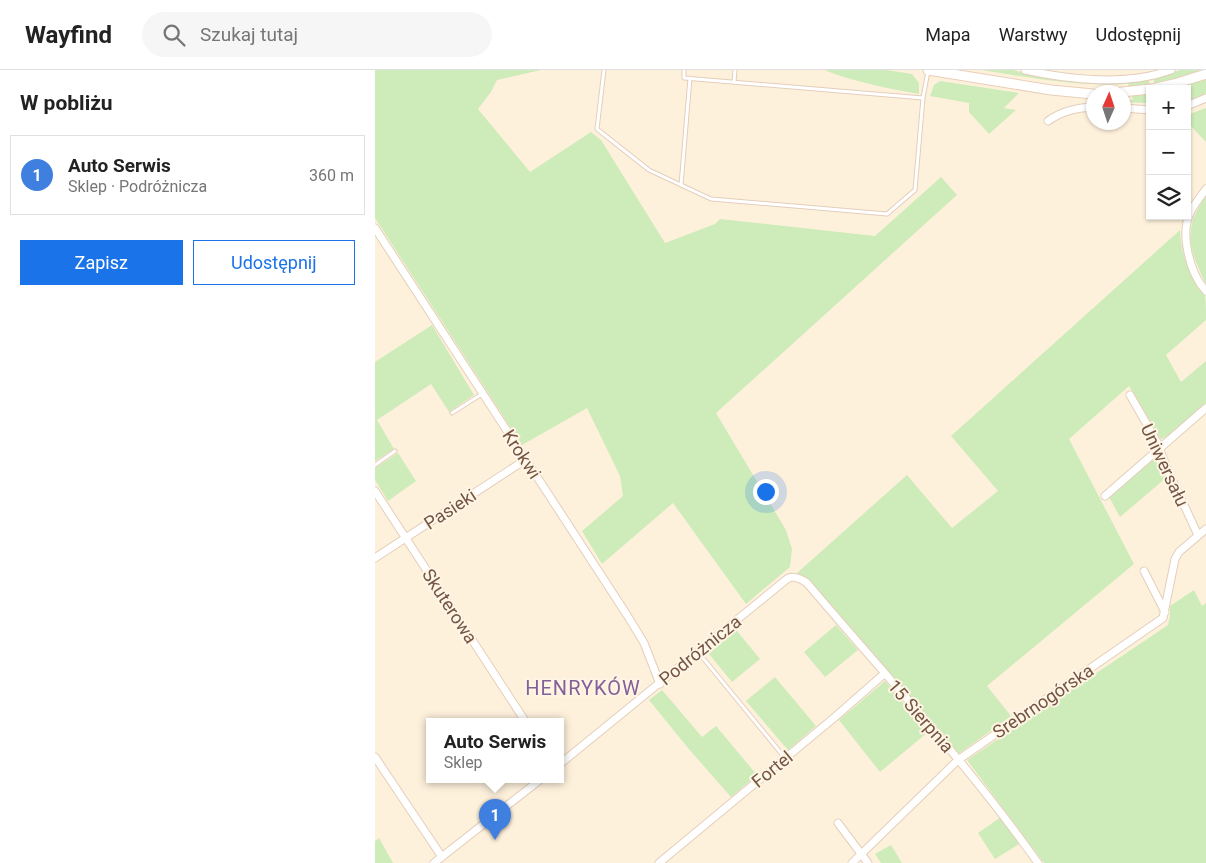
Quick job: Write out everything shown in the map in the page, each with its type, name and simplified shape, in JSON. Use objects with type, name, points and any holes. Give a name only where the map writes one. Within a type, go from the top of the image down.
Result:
[{"type":"street","points":[[928,70],[1051,90],[1086,93]]},
{"type":"street","points":[[1025,70],[1061,77],[1101,80],[1145,76],[1171,70]]},
{"type":"street","points":[[1169,85],[1206,74]]},
{"type":"street","points":[[1131,91],[1146,90]]},
{"type":"street","points":[[1191,104],[1206,98]]},
{"type":"street","points":[[1048,121],[1072,109],[1086,108]]},
{"type":"street","points":[[1131,109],[1146,110]]},
{"type":"street","points":[[1206,189],[1190,212],[1186,233],[1189,261],[1195,275],[1206,291]]},
{"type":"street","name":"Krokwi","points":[[375,228],[644,643],[660,684]]},
{"type":"street","name":"Uniwersału","points":[[1130,395],[1160,449],[1168,471],[1199,535]]},
{"type":"street","points":[[1105,496],[1206,408]]},
{"type":"street","name":"Pasieki","points":[[375,558],[525,460]]},
{"type":"street","name":"Skuterowa","points":[[375,492],[523,718]]},
{"type":"street","points":[[1165,612],[1175,559],[1179,552],[1206,529]]},
{"type":"street","points":[[1144,571],[1165,612]]},
{"type":"street","name":"Podróżnicza","points":[[564,761],[789,577],[795,578]]},
{"type":"street","name":"15 Sierpnia","points":[[795,578],[807,583],[958,760],[1004,815],[1038,863]]},
{"type":"street","name":"Srebrnogórska","points":[[852,863],[958,760],[1163,618],[1165,612]]},
{"type":"street","name":"Fortel","points":[[659,863],[884,674]]},
{"type":"street","points":[[375,757],[442,857]]},
{"type":"street","points":[[434,863],[536,783]]},
{"type":"street","points":[[838,823],[868,863]]},
{"type":"lane","points":[[604,70],[597,129],[649,170],[711,200],[887,214],[915,190],[923,98],[928,70]]},
{"type":"lane","points":[[684,70],[683,78],[923,98]]},
{"type":"lane","points":[[734,82],[735,70]]},
{"type":"lane","points":[[681,185],[690,78]]},
{"type":"lane","points":[[452,413],[483,394]]},
{"type":"lane","points":[[375,465],[395,451]]},
{"type":"lane","points":[[698,652],[785,759]]},
{"type":"green space","points":[[375,70],[541,70],[497,80],[491,92],[478,109],[530,172],[591,132],[601,140],[665,243],[715,224],[720,219],[875,236],[941,177],[957,195],[716,413],[786,530],[792,549],[790,567],[746,604],[673,503],[602,564],[582,531],[623,496],[620,476],[587,408],[522,445],[375,218]]},
{"type":"green space","points":[[824,70],[887,70],[912,74],[919,83],[919,94],[859,81]]},
{"type":"green space","points":[[982,70],[1013,70],[1039,77],[1085,83],[1122,83],[1149,80],[1149,85],[1146,85],[1146,103],[1131,102],[1133,100],[1131,85],[1128,84],[1091,84],[1037,79]]},
{"type":"green space","points":[[1180,70],[1206,70],[1206,93],[1191,100],[1191,85],[1154,85],[1154,79]]},
{"type":"green space","points":[[940,81],[1019,93],[1004,108],[1016,110],[989,134],[969,112],[969,103],[930,96],[934,85]]},
{"type":"green space","points":[[1206,108],[1206,142],[1191,126],[1191,114]]},
{"type":"green space","points":[[1206,196],[1206,284],[1192,250],[1191,229],[1198,208]]},
{"type":"green space","points":[[1180,230],[1182,250],[1185,258],[1205,296],[1206,320],[1166,355],[1181,382],[1206,361],[1206,403],[1168,436],[1161,439],[1129,386],[1069,439],[1134,564],[987,686],[1011,716],[957,755],[890,674],[806,578],[797,573],[907,475],[952,528],[998,491],[951,436]]},
{"type":"green space","points":[[432,325],[474,395],[449,412],[431,384],[377,420],[394,449],[375,461],[375,362]]},
{"type":"green space","points":[[398,453],[416,481],[388,501],[375,480],[375,468]]},
{"type":"green space","points":[[1154,457],[1166,478],[1120,517],[1109,497]]},
{"type":"green space","points":[[1194,590],[1202,606],[1206,603],[1206,863],[1044,863],[967,760],[1168,625],[1170,606]]},
{"type":"green space","points":[[836,625],[858,650],[825,677],[804,652]]},
{"type":"green space","points":[[736,630],[760,659],[732,682],[709,654]]},
{"type":"green space","points":[[775,677],[816,726],[788,750],[746,701]]},
{"type":"green space","points":[[885,681],[928,732],[880,772],[839,720]]},
{"type":"green space","points":[[662,690],[702,737],[716,726],[757,775],[731,797],[649,700]]},
{"type":"green space","points":[[1001,817],[1019,844],[995,859],[978,833]]},
{"type":"green space","points":[[379,838],[393,863],[375,863],[375,841]]},
{"type":"green space","points":[[891,845],[902,863],[881,863],[875,854]]},
{"type":"place","name":"Auto Serwis","points":[[495,840]]},
{"type":"district","name":"HENRYKÓW","points":[[583,688]]}]
